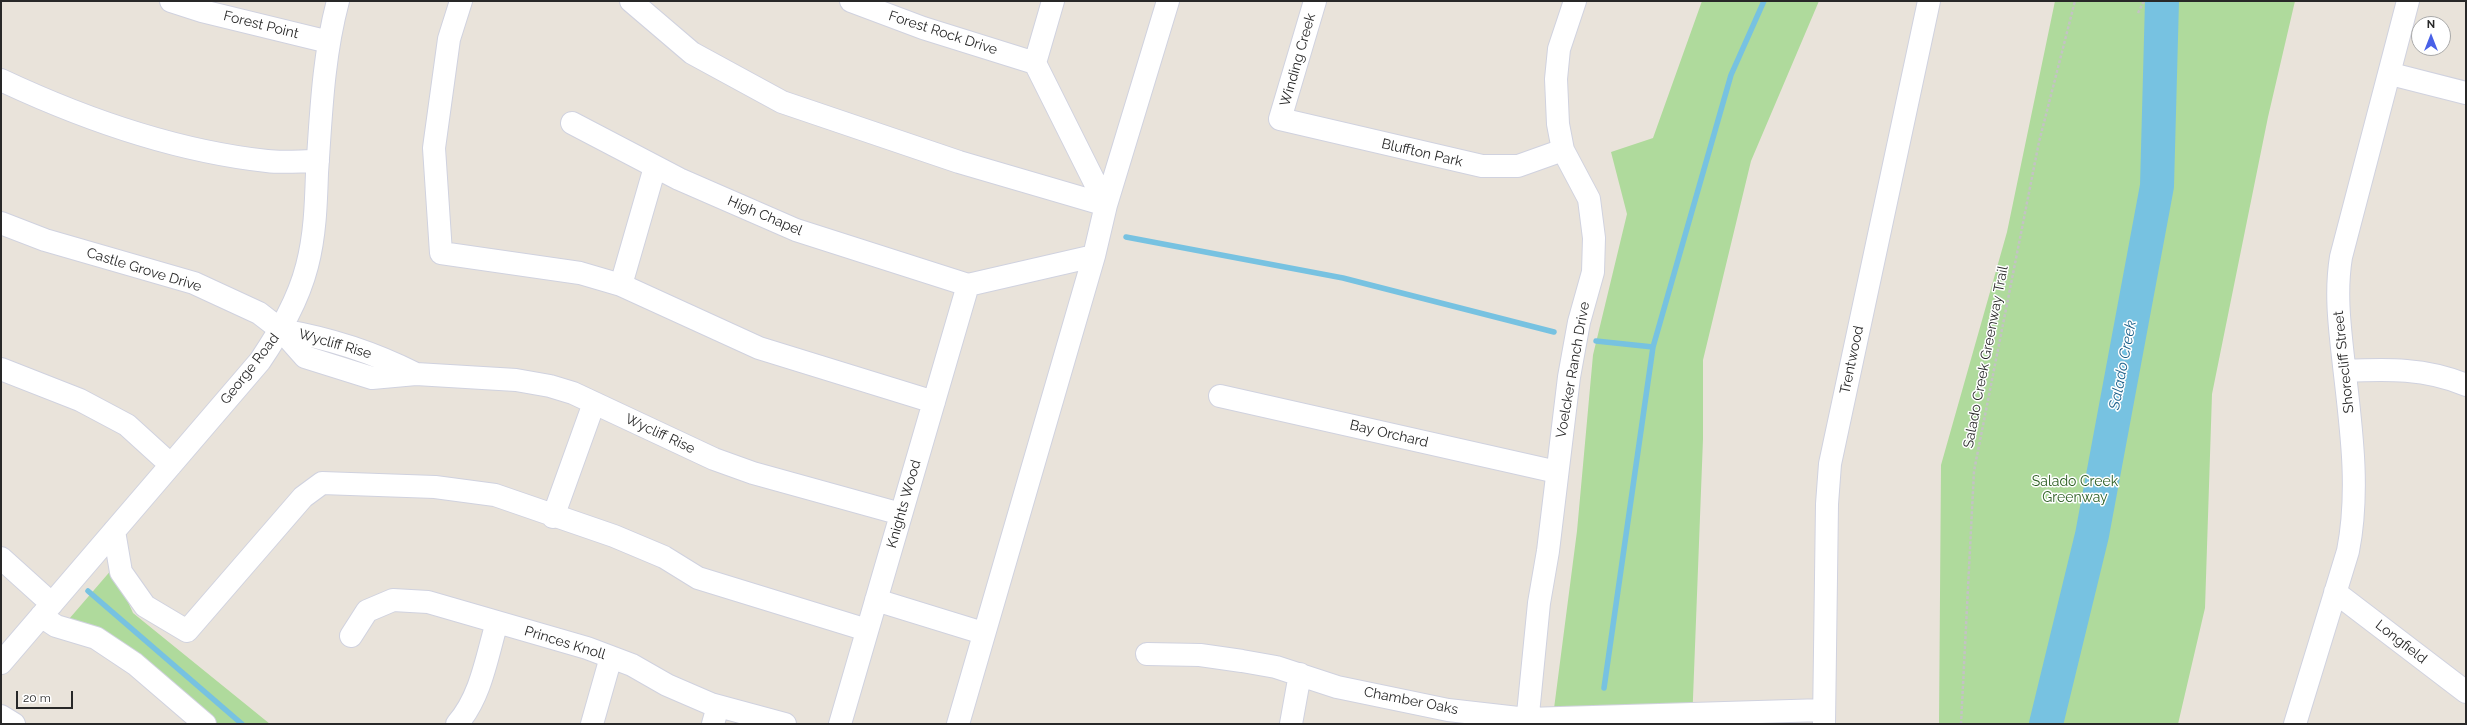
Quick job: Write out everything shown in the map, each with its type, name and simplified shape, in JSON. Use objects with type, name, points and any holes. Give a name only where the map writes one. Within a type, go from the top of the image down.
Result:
[{"type":"street","name":"George Road","points":[[1,663],[260,361],[281,330],[300,291],[307,265],[315,217],[323,80],[338,1]]},
{"type":"street","points":[[461,1],[449,39],[434,148],[441,253],[580,273],[621,285],[759,348],[934,402]]},
{"type":"street","points":[[631,1],[692,53],[782,102],[959,162],[1106,205]]},
{"type":"street","name":"Forest Rock Drive","points":[[851,1],[923,28],[1035,63]]},
{"type":"street","points":[[1053,1],[1035,63],[1106,205]]},
{"type":"street","points":[[958,724],[983,633],[1094,256],[1106,205],[1168,1]]},
{"type":"street","name":"Winding Creek","points":[[1280,120],[1315,1]]},
{"type":"street","name":"Voelcker Ranch Drive","points":[[1527,721],[1539,603],[1548,551],[1557,472],[1579,322],[1593,272],[1594,238],[1589,199],[1563,150],[1558,124],[1556,79],[1559,49],[1575,1]]},
{"type":"street","name":"Trentwood","points":[[1824,717],[1827,504],[1830,464],[1929,1]]},
{"type":"street","name":"Shorecliff Street","points":[[2295,724],[2353,527],[2355,480],[2337,294],[2341,257],[2391,74],[2408,1]]},
{"type":"street","name":"Forest Point","points":[[183,3],[329,42]]},
{"type":"street","points":[[2391,74],[2466,93]]},
{"type":"street","points":[[1,80],[40,98],[112,124],[206,152],[268,161],[318,161]]},
{"type":"street","name":"Bluffton Park","points":[[1280,120],[1482,166],[1518,166],[1563,150]]},
{"type":"street","name":"High Chapel","points":[[572,123],[655,167],[796,230],[968,285]]},
{"type":"street","points":[[621,285],[655,167]]},
{"type":"street","name":"Castle Grove Drive","points":[[1,223],[45,240],[194,283],[259,313],[281,330]]},
{"type":"street","points":[[968,285],[1094,256]]},
{"type":"street","name":"Knights Wood","points":[[840,724],[968,285]]},
{"type":"street","name":"Wycliff Rise","points":[[281,330],[319,336],[384,358],[416,374],[516,380],[550,386],[594,403],[714,459],[746,471],[901,514]]},
{"type":"street","points":[[1,369],[80,400],[127,425],[170,465]]},
{"type":"street","points":[[2345,371],[2411,370],[2442,376],[2466,385]]},
{"type":"street","name":"Bay Orchard","points":[[1220,396],[1557,472]]},
{"type":"street","points":[[553,517],[594,403]]},
{"type":"street","points":[[114,531],[121,572],[145,606],[187,631],[303,497],[322,483],[435,487],[495,495],[553,517],[614,536],[657,554],[698,578],[867,630]]},
{"type":"street","points":[[1,558],[47,610],[56,626],[96,638],[135,664],[205,724]]},
{"type":"street","name":"Longfield","points":[[2335,592],[2466,692]]},
{"type":"street","name":"Princes Knoll","points":[[351,636],[367,611],[393,600],[428,602],[587,648],[612,657],[632,665],[716,715],[784,724]]},
{"type":"street","points":[[876,600],[983,633]]},
{"type":"street","points":[[457,724],[463,717],[478,688],[497,622]]},
{"type":"street","name":"Chamber Oaks","points":[[1147,654],[1200,655],[1276,667],[1337,687],[1448,710],[1527,721],[1824,717]]},
{"type":"street","points":[[592,724],[612,657]]},
{"type":"street","points":[[1291,724],[1300,674]]},
{"type":"street","points":[[1,716],[14,724]]},
{"type":"path","name":"Salado Creek Greenway Trail","points":[[1961,724],[1974,471],[2039,142],[2075,1]]},
{"type":"path","points":[[2138,13],[2144,1]]},
{"type":"green space","points":[[1702,1],[1819,1],[1751,161],[1703,360],[1703,439],[1692,724],[1552,724],[1577,531],[1593,355],[1627,214],[1611,152],[1653,138]]},
{"type":"green space","name":"Salado Creek Greenway","points":[[2055,1],[2295,1],[2268,117],[2212,394],[2205,608],[2178,724],[1939,724],[1941,465],[2007,232]]},
{"type":"green space","points":[[113,568],[133,613],[270,724],[217,724],[118,639],[69,619]]},
{"type":"waterway","points":[[1604,688],[1653,347],[1731,75],[1764,1]]},
{"type":"waterway","name":"Salado Creek","points":[[2046,724],[2092,535],[2157,186],[2162,1]]},
{"type":"waterway","points":[[1126,237],[1343,278],[1554,332]]},
{"type":"waterway","points":[[1596,341],[1653,347]]},
{"type":"waterway","points":[[88,591],[242,724]]}]
